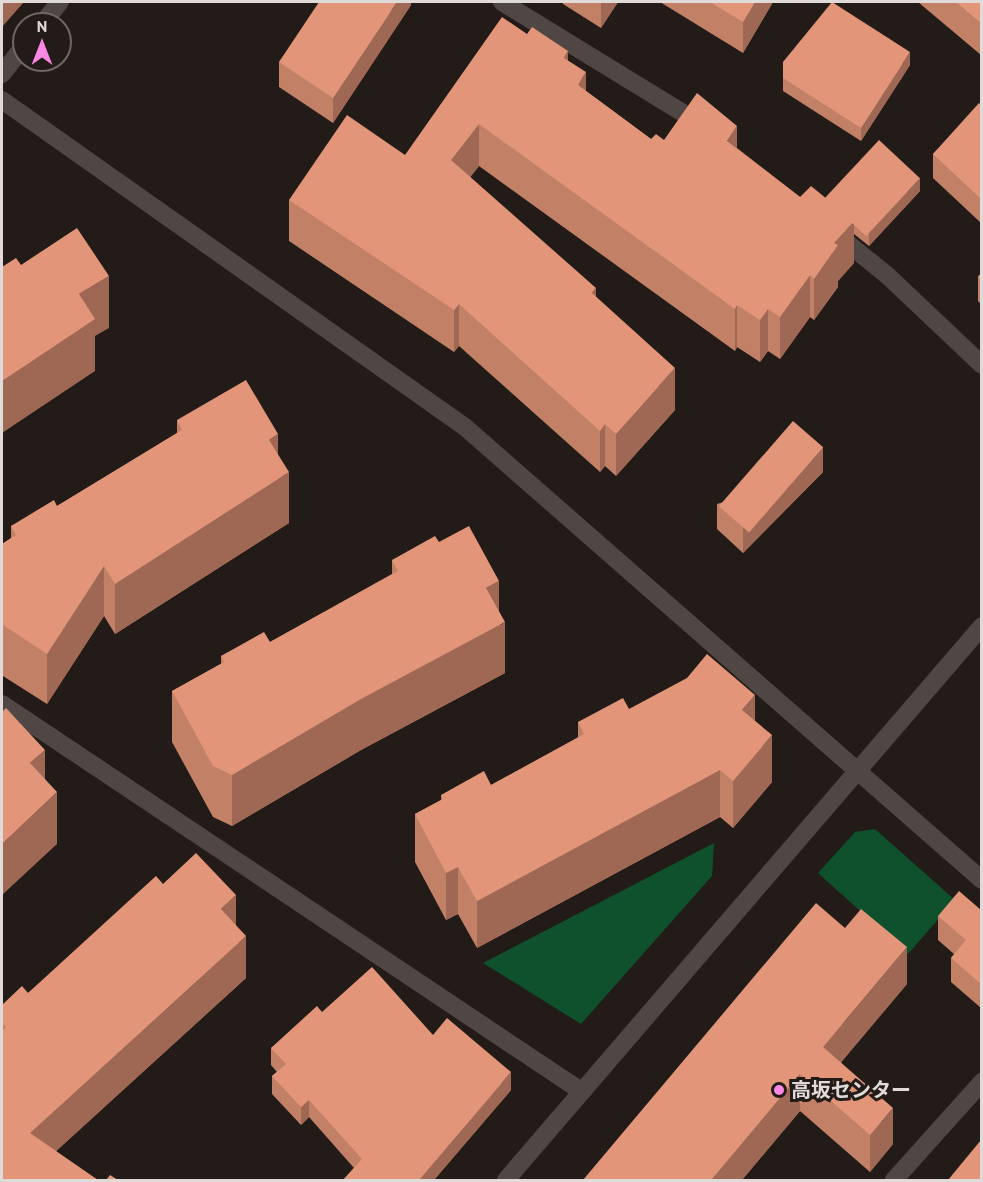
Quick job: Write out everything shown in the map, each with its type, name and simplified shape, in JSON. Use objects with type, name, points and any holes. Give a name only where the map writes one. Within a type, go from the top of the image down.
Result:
[{"type":"street","points":[[502,2],[688,113],[715,135]]},
{"type":"street","points":[[2,74],[12,61]]},
{"type":"street","points":[[2,100],[465,427],[858,768],[981,880]]},
{"type":"street","points":[[824,224],[888,276],[981,365]]},
{"type":"street","points":[[506,1180],[981,626]]},
{"type":"street","points":[[2,704],[581,1091]]},
{"type":"street","points":[[894,1180],[981,1082]]},
{"type":"green space","points":[[875,829],[955,900],[908,954],[818,873],[855,832]]},
{"type":"green space","points":[[714,843],[712,876],[581,1024],[483,963]]},
{"type":"building","points":[[319,2],[397,2],[333,98],[279,62]]},
{"type":"building","points":[[710,2],[755,2],[743,22]]},
{"type":"building","points":[[832,2],[910,52],[861,128],[783,78],[783,62]]},
{"type":"building","points":[[956,2],[981,2],[981,23]]},
{"type":"building","points":[[502,17],[527,34],[532,27],[568,51],[564,58],[586,72],[578,85],[651,139],[656,134],[664,140],[697,93],[737,126],[727,141],[800,197],[811,186],[854,221],[834,243],[838,245],[814,279],[810,275],[780,317],[768,309],[760,320],[737,305],[735,309],[479,124],[451,160],[596,288],[592,293],[675,368],[616,434],[605,424],[600,431],[459,304],[454,310],[289,200],[347,115],[405,155]]},
{"type":"building","points":[[979,103],[981,105],[981,199],[933,154]]},
{"type":"building","points":[[879,140],[920,178],[866,236],[825,198]]},
{"type":"building","points":[[77,228],[109,276],[79,294],[95,319],[2,381],[2,267],[16,258],[21,265]]},
{"type":"building","points":[[246,380],[278,434],[269,440],[289,472],[115,584],[104,566],[47,654],[3,625],[2,544],[16,535],[11,526],[54,500],[57,506],[182,430],[177,420]]},
{"type":"building","points":[[793,421],[823,447],[749,533],[719,506]]},
{"type":"building","points":[[469,526],[499,581],[486,588],[505,622],[361,699],[232,775],[213,766],[172,691],[224,662],[221,656],[264,632],[270,642],[398,571],[392,560],[435,536],[439,542]]},
{"type":"building","points":[[707,654],[755,695],[742,710],[772,735],[733,781],[720,770],[477,901],[458,867],[446,873],[415,814],[443,799],[441,795],[484,771],[491,785],[584,734],[578,722],[623,698],[629,709],[687,678]]},
{"type":"building","points":[[6,708],[45,750],[30,763],[57,792],[2,844],[2,712]]},
{"type":"building","points":[[196,853],[236,895],[221,909],[246,936],[30,1133],[98,1180],[2,1180],[2,1031],[6,1027],[2,1022],[2,1005],[22,986],[28,993],[156,876],[163,884]]},
{"type":"building","points":[[959,891],[981,910],[981,984],[951,958],[966,940],[938,916]]},
{"type":"building","points":[[816,903],[845,928],[861,909],[907,947],[823,1047],[893,1108],[870,1135],[800,1074],[711,1180],[583,1180]]},
{"type":"building","points":[[372,967],[433,1035],[447,1018],[511,1072],[419,1180],[343,1180],[362,1159],[309,1100],[301,1107],[272,1076],[286,1064],[271,1048],[317,1006],[322,1012]]},
{"type":"building","points":[[981,1140],[981,1180],[948,1180]]},
{"type":"building","points":[[110,1175],[118,1180],[106,1180]]},
{"type":"place","name":"高坂センター","points":[[779,1090]]}]
